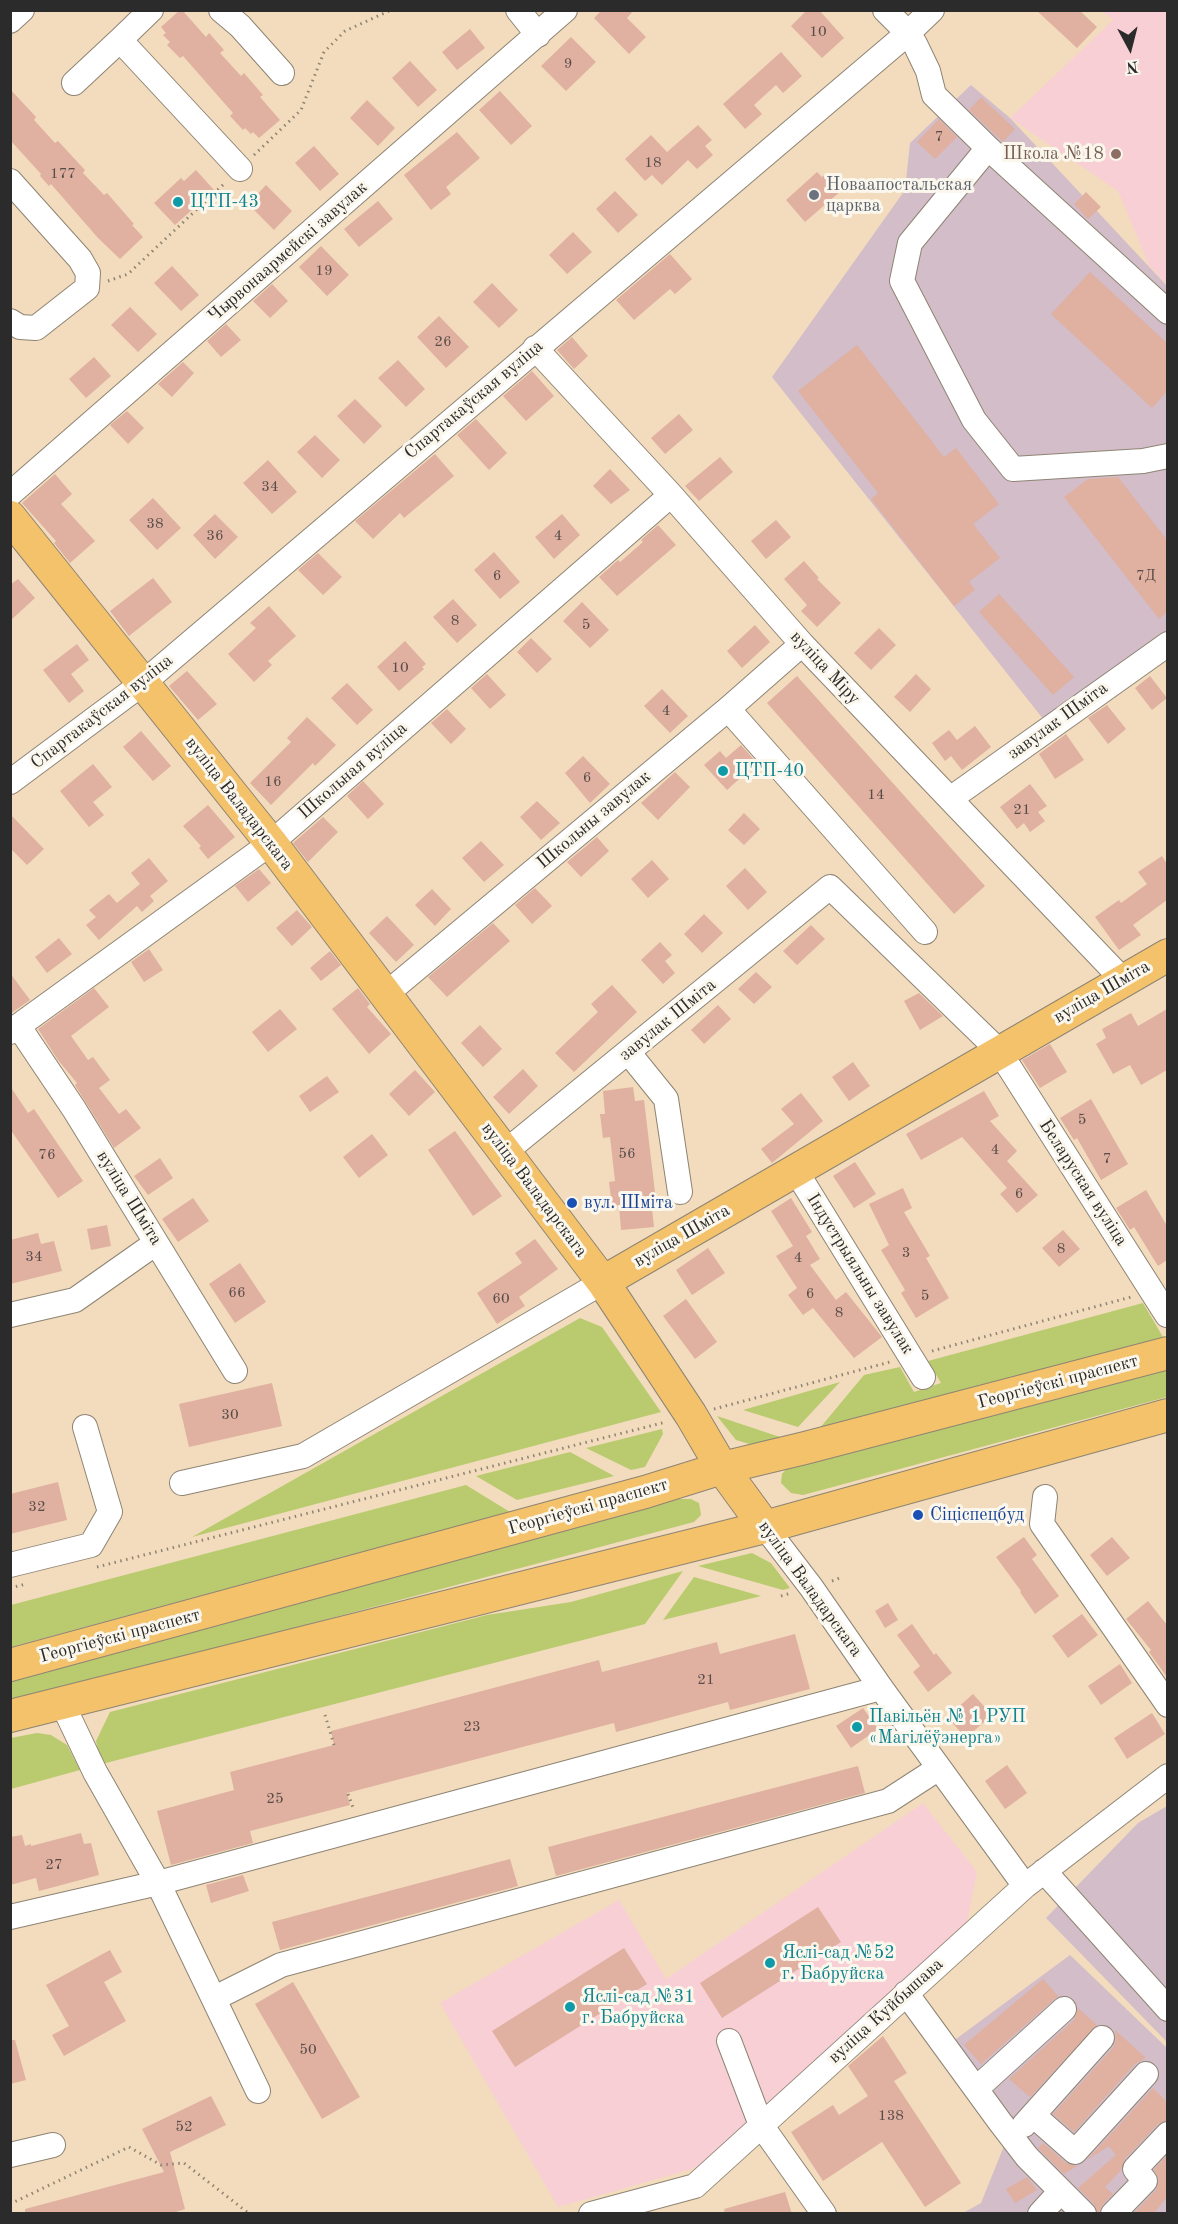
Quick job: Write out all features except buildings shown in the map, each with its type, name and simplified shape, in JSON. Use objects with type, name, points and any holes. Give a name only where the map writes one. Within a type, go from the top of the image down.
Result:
[{"type":"main road","name":"вуліца Валадарскага","points":[[10,518],[271,843],[603,1282],[691,1415],[722,1468],[765,1527]]},
{"type":"main road","name":"вуліца Шміта","points":[[603,1282],[1167,955]]},
{"type":"main road","name":"Георгіеўскі праспект","points":[[10,1665],[645,1492],[722,1468],[828,1443],[1167,1353]]},
{"type":"main road","points":[[10,1716],[765,1527],[1167,1416]]},
{"type":"street","points":[[10,21],[22,10]]},
{"type":"street","points":[[74,83],[151,10]]},
{"type":"street","points":[[221,10],[240,26],[282,73]]},
{"type":"street","points":[[518,10],[538,35]]},
{"type":"street","name":"Чырвонаармейскі завулак","points":[[10,494],[565,10]]},
{"type":"street","points":[[885,10],[908,33],[928,71],[934,95],[988,148],[1167,312]]},
{"type":"street","name":"Спартакаўская вуліца","points":[[10,782],[143,683],[908,33],[932,10]]},
{"type":"street","points":[[120,40],[240,169]]},
{"type":"street","points":[[988,148],[910,243],[902,281],[974,420],[1013,468],[1143,461],[1167,456]]},
{"type":"street","points":[[10,181],[80,259],[88,273],[87,288],[36,328],[20,327],[10,321]]},
{"type":"street","name":"вуліца Міру","points":[[535,348],[671,495],[802,644],[1123,980]]},
{"type":"street","name":"Школьная вуліца","points":[[15,1029],[271,843],[671,495]]},
{"type":"street","name":"Школьны завулак","points":[[386,994],[728,709],[802,644]]},
{"type":"street","name":"завулак Шміта","points":[[950,799],[1167,644]]},
{"type":"street","points":[[728,709],[926,932]]},
{"type":"street","name":"завулак Шміта","points":[[505,1152],[830,887]]},
{"type":"street","name":"Беларуская вуліца","points":[[830,887],[999,1051],[1167,1315]]},
{"type":"street","name":"вуліца Шміта","points":[[15,1029],[74,1108],[235,1371]]},
{"type":"street","points":[[628,1052],[666,1099],[680,1192]]},
{"type":"street","name":"Індустрыяльны завулак","points":[[796,1171],[923,1377]]},
{"type":"street","points":[[10,1315],[75,1300],[156,1243]]},
{"type":"street","name":"вуліца Шміта","points":[[183,1483],[303,1456],[603,1282]]},
{"type":"street","points":[[10,1565],[91,1545],[110,1512],[85,1427]]},
{"type":"street","points":[[1045,1497],[1042,1524],[1167,1705]]},
{"type":"street","name":"вуліца Валадарскага","points":[[765,1527],[811,1587],[881,1688],[1025,1886]]},
{"type":"street","points":[[10,1917],[158,1883],[881,1688]]},
{"type":"street","points":[[62,1703],[95,1772],[158,1883],[258,2091]]},
{"type":"street","points":[[215,1998],[281,1965],[888,1801],[939,1768]]},
{"type":"street","name":"вуліца Куйбышава","points":[[591,2214],[695,2186],[1025,1886],[1167,1776]]},
{"type":"street","points":[[1044,1871],[1167,2009]]},
{"type":"street","points":[[906,1993],[1027,2157],[1084,2214]]},
{"type":"street","points":[[976,2089],[1064,2009]]},
{"type":"street","points":[[1012,2138],[1102,2038]]},
{"type":"street","points":[[729,2041],[761,2125],[822,2213]]},
{"type":"street","points":[[1033,2115],[1075,2152],[1146,2074]]},
{"type":"street","points":[[1113,2214],[1145,2181],[1135,2169],[1167,2134]]},
{"type":"street","points":[[10,2155],[53,2145]]},
{"type":"street","points":[[1040,2214],[1061,2191]]},
{"type":"path","points":[[719,1407],[1153,1292]]},
{"type":"path","points":[[91,1568],[669,1421]]},
{"type":"path","points":[[10,1588],[34,1582]]},
{"type":"path","points":[[325,1715],[334,1745]]},
{"type":"path","points":[[10,2204],[129,2147],[161,2165],[184,2163],[247,2212]]},
{"type":"shaded area","name":"Школа №18","points":[[1102,11],[1167,11],[1167,285],[1149,265],[1118,191],[1010,118],[1113,20]]},
{"type":"shaded area","points":[[971,85],[1010,118],[1167,286],[1167,635],[1044,720],[772,377],[905,190],[910,143]]},
{"type":"shaded area","points":[[923,1803],[977,1872],[967,1922],[699,2167],[558,2207],[440,2003],[619,1900],[666,1979]]},
{"type":"shaded area","points":[[1167,1806],[1167,2042],[1046,1918],[1138,1823]]},
{"type":"shaded area","points":[[1070,1955],[1167,2048],[1167,2213],[963,2213],[981,2203],[1004,2146],[937,2053]]},
{"type":"green space","points":[[1143,1303],[1163,1337],[1167,1337],[1167,1342],[814,1435],[864,1375],[900,1367],[914,1392],[941,1383],[928,1361]]},
{"type":"green space","points":[[580,1318],[602,1327],[661,1412],[192,1537]]},
{"type":"green space","points":[[1167,1369],[1167,1397],[803,1495],[791,1493],[781,1483],[782,1474],[788,1467]]},
{"type":"green space","points":[[840,1382],[798,1427],[743,1410]]},
{"type":"green space","points":[[717,1416],[789,1440],[756,1446],[736,1440]]},
{"type":"green space","points":[[662,1429],[663,1434],[645,1467],[631,1470],[586,1448]]},
{"type":"green space","points":[[570,1452],[614,1476],[517,1500],[476,1476]]},
{"type":"green space","points":[[466,1485],[510,1512],[11,1647],[11,1605]]},
{"type":"green space","points":[[679,1499],[691,1499],[699,1503],[701,1515],[694,1522],[11,1703],[11,1677]]},
{"type":"green space","points":[[752,1553],[771,1563],[790,1588],[783,1590],[698,1566]]},
{"type":"green space","points":[[683,1571],[645,1624],[102,1764],[96,1741],[110,1712],[487,1615],[571,1602]]},
{"type":"green space","points":[[694,1577],[761,1596],[663,1620]]},
{"type":"green space","points":[[37,1733],[51,1735],[67,1745],[80,1770],[11,1789],[11,1738]]},
{"type":"place","name":"Школа №18","points":[[1116,154]]},
{"type":"place","name":"Новаапостальская царква","points":[[814,195]]},
{"type":"place","name":"ЦТП-43","points":[[178,202]]},
{"type":"place","name":"ЦТП-40","points":[[723,771]]},
{"type":"place","name":"вул. Шміта","points":[[572,1203]]},
{"type":"place","name":"Сіціспецбуд","points":[[918,1515]]},
{"type":"place","name":"Павільён № 1 РУП «Магілёўэнерга»","points":[[857,1727]]},
{"type":"place","name":"Яслі-сад №52 г. Бабруйска","points":[[770,1963]]},
{"type":"place","name":"Яслі-сад №31 г. Бабруйска","points":[[570,2007]]}]
